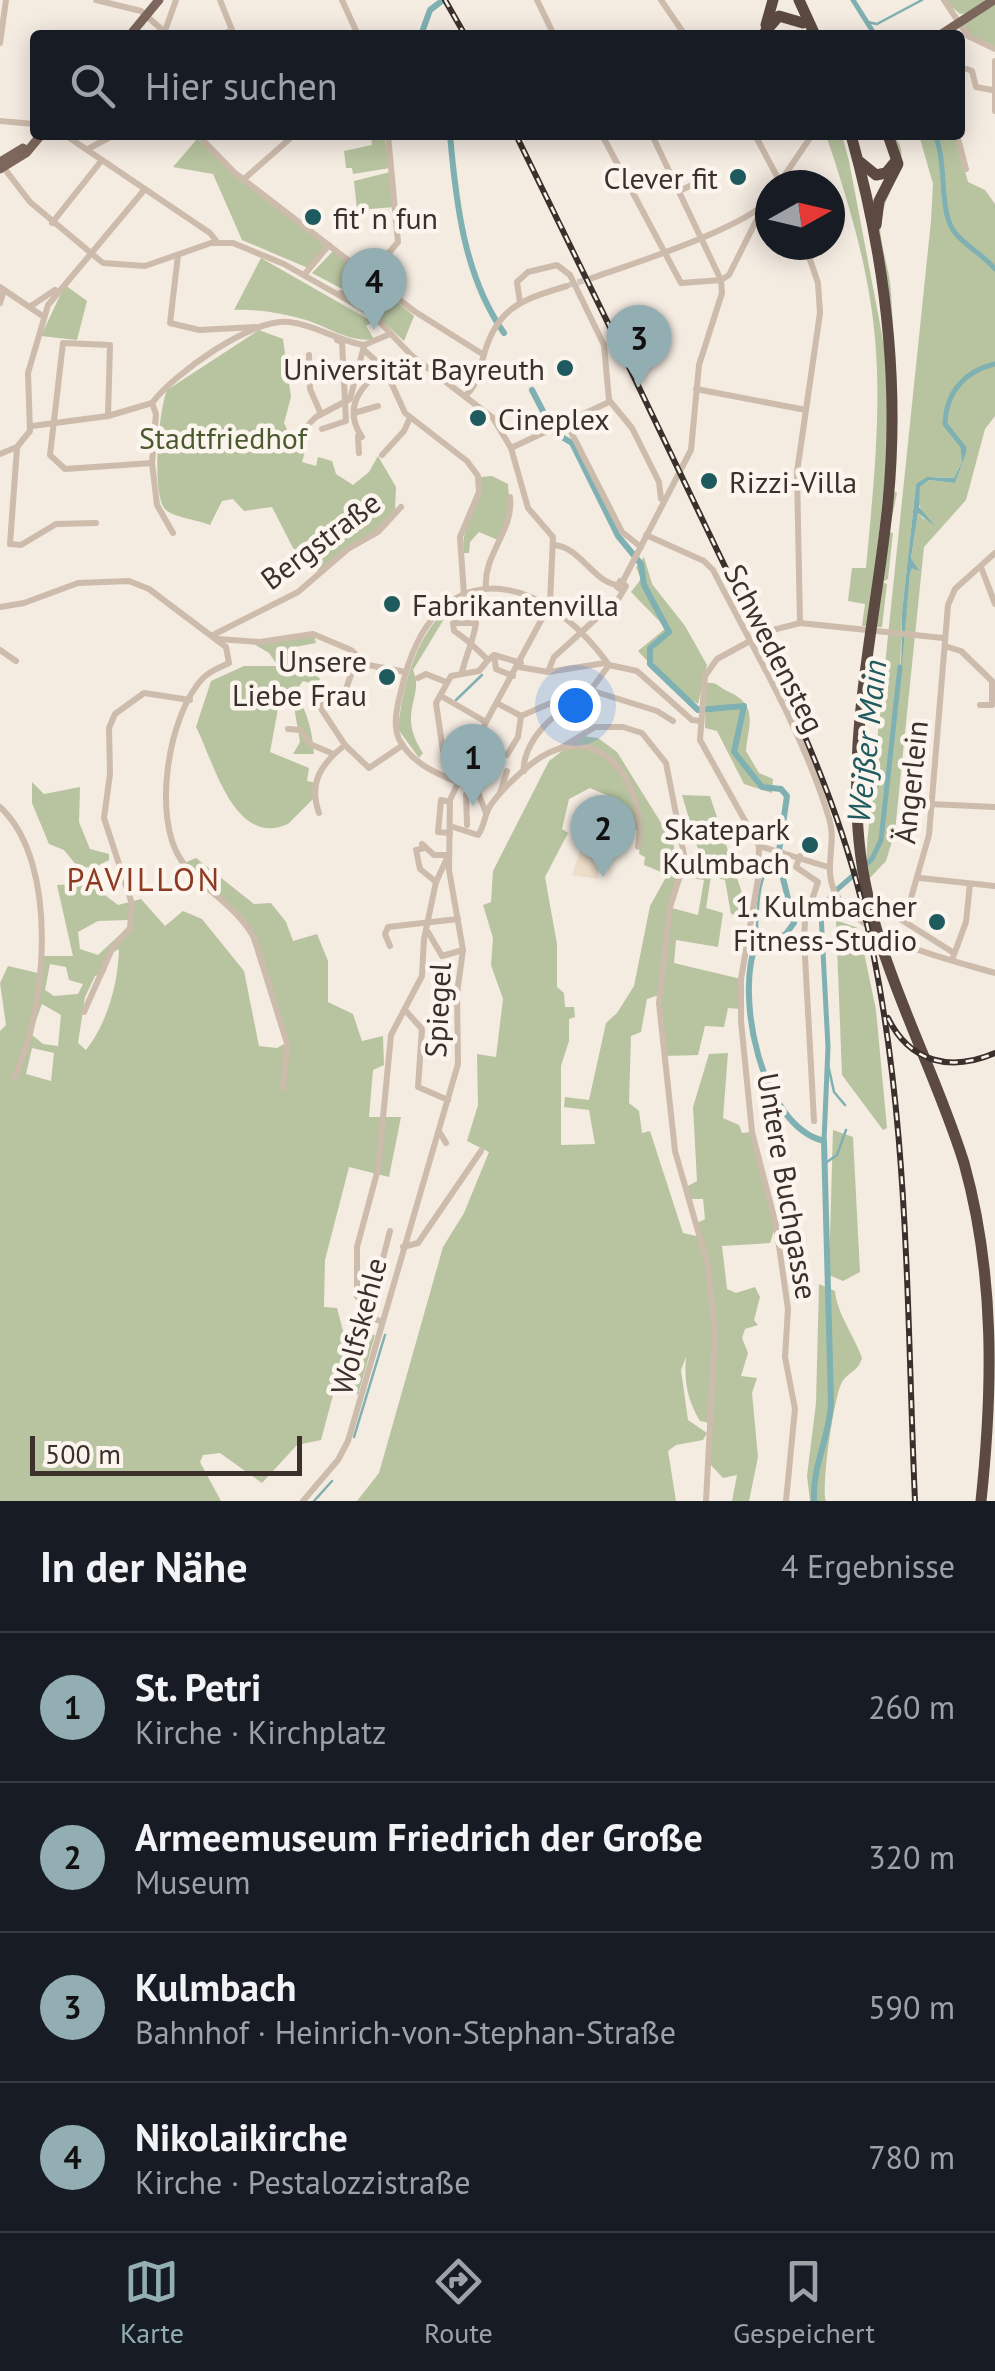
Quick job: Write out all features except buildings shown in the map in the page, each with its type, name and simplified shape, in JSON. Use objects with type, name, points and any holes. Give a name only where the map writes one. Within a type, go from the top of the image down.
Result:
[{"type":"highway","points":[[766,30],[773,0]]},
{"type":"highway","points":[[796,0],[805,29]]},
{"type":"highway","points":[[796,0],[812,30]]},
{"type":"highway","points":[[767,30],[779,16],[805,29]]},
{"type":"highway","points":[[848,140],[888,356]]},
{"type":"highway","points":[[850,140],[864,170],[876,175],[886,173],[898,158]]},
{"type":"highway","points":[[876,244],[877,212],[898,158],[890,140]]},
{"type":"highway","points":[[855,148],[876,244],[888,356],[890,467],[858,746],[860,851],[881,948],[965,1166],[986,1276],[991,1388],[981,1501]]},
{"type":"main road","points":[[142,30],[162,0]]},
{"type":"main road","points":[[947,30],[994,0]]},
{"type":"main road","points":[[136,30],[151,17]]},
{"type":"main road","points":[[1,165],[26,153],[35,140]]},
{"type":"street","points":[[0,43],[6,0]]},
{"type":"street","points":[[96,0],[132,6],[163,30]]},
{"type":"street","points":[[167,30],[176,0]]},
{"type":"street","points":[[220,0],[232,30]]},
{"type":"street","points":[[342,0],[356,30]]},
{"type":"street","points":[[537,0],[552,30]]},
{"type":"street","points":[[660,0],[681,30]]},
{"type":"street","points":[[947,5],[975,12]]},
{"type":"street","points":[[947,5],[963,30]]},
{"type":"street","points":[[944,30],[950,20],[947,5]]},
{"type":"street","points":[[965,32],[992,49],[995,111]]},
{"type":"street","points":[[967,69],[974,74],[976,87],[992,90]]},
{"type":"street","points":[[0,121],[30,124]]},
{"type":"street","points":[[73,140],[210,233],[217,242]]},
{"type":"street","points":[[88,149],[105,140]]},
{"type":"street","points":[[203,140],[244,180],[329,246],[371,274],[414,311],[484,355]]},
{"type":"street","points":[[244,180],[288,140]]},
{"type":"street","points":[[1,165],[22,194],[89,254],[124,268],[217,242],[249,248],[350,296],[394,249],[400,233],[389,140]]},
{"type":"street","points":[[605,140],[681,284],[720,280],[728,275],[755,224]]},
{"type":"street","points":[[548,672],[554,657],[598,620],[621,586],[695,436],[696,390],[705,344],[722,293],[720,280],[654,140]]},
{"type":"street","points":[[759,140],[774,170]]},
{"type":"street","points":[[788,170],[808,140]]},
{"type":"street","points":[[958,140],[966,168]]},
{"type":"street","points":[[772,164],[783,167],[800,151]]},
{"type":"street","points":[[52,223],[102,160]]},
{"type":"street","points":[[678,191],[714,175]]},
{"type":"street","points":[[31,306],[60,286],[145,189]]},
{"type":"street","points":[[592,278],[666,252],[755,208]]},
{"type":"street","points":[[304,275],[329,246]]},
{"type":"street","points":[[178,255],[178,287],[169,320],[200,330],[293,322],[364,348],[385,369],[410,418],[467,461],[479,481],[460,537],[464,595]]},
{"type":"street","points":[[800,623],[796,517],[820,302],[809,260]]},
{"type":"street","points":[[520,303],[517,282],[528,272],[557,265],[570,275],[608,356],[609,402],[632,428],[658,479],[660,506]]},
{"type":"street","points":[[304,275],[358,306],[412,356],[494,418],[511,448],[528,508],[552,535],[553,545],[550,604],[486,722],[450,802],[448,855],[436,882],[421,980],[390,1035],[378,1169],[357,1246],[356,1296],[368,1316],[382,1322]]},
{"type":"street","points":[[32,426],[28,373],[44,316],[60,286]]},
{"type":"street","points":[[470,344],[481,341],[520,303],[567,286]]},
{"type":"street","points":[[0,303],[2,288],[44,316]]},
{"type":"street","points":[[358,306],[360,288]]},
{"type":"street","points":[[466,394],[474,386],[496,323]]},
{"type":"street","points":[[96,523],[56,524],[21,544],[10,544],[17,447],[32,426],[54,420],[108,416],[152,403],[174,377],[257,327]]},
{"type":"street","points":[[334,334],[334,339],[342,342],[342,394],[348,400]]},
{"type":"street","points":[[322,429],[345,424],[364,348],[390,334]]},
{"type":"street","points":[[108,416],[106,382],[111,348],[108,344],[63,342],[50,454],[65,469],[152,462]]},
{"type":"street","points":[[308,354],[310,389],[321,414]]},
{"type":"street","points":[[359,453],[354,413],[362,386],[385,369]]},
{"type":"street","points":[[160,390],[152,462],[157,504],[173,533]]},
{"type":"street","points":[[696,390],[806,410]]},
{"type":"street","points":[[304,428],[348,400]]},
{"type":"street","points":[[511,448],[609,402]]},
{"type":"street","points":[[152,403],[156,414]]},
{"type":"street","points":[[354,413],[378,406]]},
{"type":"street","points":[[382,455],[404,431],[410,418]]},
{"type":"street","points":[[566,424],[622,532],[640,550]]},
{"type":"street","points":[[0,454],[17,447]]},
{"type":"street","points":[[658,479],[675,479]]},
{"type":"street","points":[[486,588],[488,562],[511,515],[510,497]]},
{"type":"street","name":"Bergstraße","points":[[216,637],[298,592],[352,547],[378,532],[401,507]]},
{"type":"street","name":"Schwedensteg","points":[[646,535],[709,564],[750,641],[831,821],[828,867]]},
{"type":"street","points":[[553,545],[564,546],[608,583],[621,586]]},
{"type":"street","points":[[980,705],[992,705],[992,682],[961,652],[948,647],[943,638],[955,589],[995,552]]},
{"type":"street","points":[[981,567],[995,604]]},
{"type":"street","points":[[0,616],[13,605],[67,586],[122,580],[149,589],[184,619],[216,637],[229,652],[228,663],[199,682],[168,762],[169,830],[187,867],[246,923],[254,938],[287,1043],[283,1088]]},
{"type":"street","points":[[460,783],[428,769],[403,745],[396,717],[406,672],[442,608],[486,588],[507,589],[550,604],[581,632],[607,664]]},
{"type":"street","points":[[0,603],[13,605]]},
{"type":"street","points":[[462,672],[469,642],[476,622],[451,626],[469,642],[491,658],[548,672],[607,664],[637,671],[692,720],[701,715]]},
{"type":"street","points":[[761,633],[800,623],[943,638]]},
{"type":"street","points":[[216,637],[260,642],[313,634],[377,668],[406,672]]},
{"type":"street","points":[[750,641],[722,655],[708,670],[700,740],[724,786],[735,798],[750,837],[758,846],[828,867],[849,909],[895,939],[995,974]]},
{"type":"street","name":"Ängerlein","points":[[905,919],[920,878],[948,647]]},
{"type":"street","points":[[0,650],[16,661]]},
{"type":"street","points":[[357,657],[346,689],[320,708],[345,745],[371,769],[403,745]]},
{"type":"street","points":[[471,760],[444,751],[436,703],[446,682],[462,672],[478,671],[491,658]]},
{"type":"street","points":[[491,658],[496,669],[513,676]]},
{"type":"street","points":[[524,772],[525,756],[542,730],[567,706],[580,706],[594,691],[607,664]]},
{"type":"street","points":[[418,678],[426,674],[446,682]]},
{"type":"street","points":[[594,691],[657,711],[672,721]]},
{"type":"street","points":[[84,1012],[112,948],[130,928],[132,904],[104,818],[110,774],[109,728],[115,714],[144,694],[191,700]]},
{"type":"street","points":[[441,696],[486,722]]},
{"type":"street","points":[[520,716],[566,696]]},
{"type":"street","points":[[497,703],[520,716]]},
{"type":"street","points":[[507,755],[518,738],[520,716]]},
{"type":"street","points":[[450,802],[441,800],[438,832],[450,830],[474,836],[482,830],[486,814],[524,772],[596,727],[622,727],[642,733],[666,762],[685,860],[670,908],[659,1003],[674,1151],[690,1214],[704,1249],[713,1318],[706,1501]]},
{"type":"street","points":[[288,728],[300,730],[310,744],[332,753]]},
{"type":"street","points":[[319,813],[316,783],[332,753],[345,745]]},
{"type":"street","points":[[558,749],[600,748],[614,761],[634,792],[640,817],[638,848]]},
{"type":"street","points":[[498,799],[507,770]]},
{"type":"street","points":[[467,826],[466,794],[477,790],[486,814]]},
{"type":"street","points":[[929,804],[995,807]]},
{"type":"street","points":[[0,807],[19,831],[30,854],[41,932],[36,1004],[28,1046],[14,1078]]},
{"type":"street","name":"Untere Buchgasse","points":[[758,846],[758,880],[749,912],[740,1021],[752,1132],[776,1225],[788,1309],[785,1356],[795,1409],[786,1501]]},
{"type":"street","points":[[436,882],[420,869],[416,850],[448,855]]},
{"type":"street","points":[[427,850],[435,864],[445,867]]},
{"type":"street","points":[[796,855],[796,868],[818,882],[804,938],[814,1121]]},
{"type":"street","name":"Spiegel","points":[[431,1150],[460,1051],[457,993],[463,950],[445,867]]},
{"type":"street","points":[[920,878],[995,886]]},
{"type":"street","points":[[953,957],[966,922],[970,884]]},
{"type":"street","points":[[890,912],[905,919],[953,957]]},
{"type":"street","points":[[390,946],[385,934],[388,927],[458,919]]},
{"type":"street","points":[[428,931],[442,956],[463,950]]},
{"type":"street","points":[[404,1010],[422,1029],[418,1086],[448,1100]]},
{"type":"street","points":[[440,1123],[438,1137],[446,1143]]},
{"type":"street","name":"Wolfskehle","points":[[303,1501],[344,1452],[431,1150]]},
{"type":"street","points":[[403,1248],[418,1243],[481,1151]]},
{"type":"street","points":[[368,1316],[390,1231]]},
{"type":"green space","points":[[944,0],[995,0],[995,49],[968,36],[958,23],[971,13],[960,14]]},
{"type":"green space","points":[[198,140],[327,246],[308,268],[242,240],[213,174],[173,167]]},
{"type":"green space","points":[[371,140],[385,140],[390,168],[353,174],[352,168],[346,168],[344,151],[372,145]]},
{"type":"green space","points":[[828,140],[843,140],[849,161],[887,361],[888,449],[869,626],[862,626],[865,604],[848,601],[852,568],[866,568],[877,433],[874,332],[857,236],[845,196],[845,170],[837,170]]},
{"type":"green space","points":[[892,140],[899,143],[902,153],[900,165]]},
{"type":"green space","points":[[920,140],[956,140],[968,182],[985,190],[995,204],[995,416],[985,429],[966,500],[924,547],[895,831],[886,861],[868,880],[867,841],[933,184]],"holes":[[[961,444],[967,451],[955,483],[929,480],[920,487],[918,502],[925,520],[918,513],[911,558],[920,573],[912,567],[900,674],[902,613],[916,484],[934,477],[954,478],[962,462]]]},
{"type":"green space","points":[[900,165],[880,225],[891,292],[894,392],[893,491],[897,493],[889,532],[893,533],[888,579],[882,582],[887,584],[882,627],[875,627],[893,444],[891,360],[878,217]]},
{"type":"green space","points":[[390,172],[395,207],[357,210],[354,181]]},
{"type":"green space","points":[[333,251],[354,266],[348,275],[352,287],[348,292],[312,273]]},
{"type":"green space","points":[[261,258],[373,322],[366,326],[374,339],[348,337],[279,313],[234,310]]},
{"type":"green space","points":[[374,283],[414,316],[404,341],[359,300]]},
{"type":"green space","points":[[65,285],[87,301],[77,340],[41,336]]},
{"type":"green space","name":"Stadtfriedhof","points":[[259,330],[283,339],[291,397],[284,423],[290,436],[306,448],[302,462],[316,466],[318,457],[332,461],[336,474],[353,485],[369,472],[378,456],[396,487],[395,511],[376,531],[319,572],[293,548],[272,507],[244,511],[233,499],[222,501],[210,525],[168,512],[161,500],[158,451],[167,390]]},
{"type":"green space","points":[[492,476],[508,484],[510,512],[498,540],[479,532],[470,542],[469,553],[464,553],[465,533],[480,477]]},
{"type":"green space","points":[[644,557],[652,584],[685,626],[707,665],[698,704],[674,689],[638,651],[666,628],[631,592],[641,579],[636,567]]},
{"type":"green space","points":[[459,600],[460,608],[447,614],[413,670],[416,689],[411,716],[415,739],[423,753],[419,758],[398,729],[408,675],[432,625]]},
{"type":"green space","points":[[314,636],[316,643],[290,648],[320,679],[317,685],[303,681],[295,692],[309,722],[314,754],[293,754],[300,742],[294,707],[285,703],[278,709],[270,752],[309,768],[307,781],[316,783],[314,798],[288,824],[269,828],[253,824],[228,798],[196,727],[211,681],[244,666],[278,666],[269,653],[254,644]]},
{"type":"green space","points":[[706,683],[716,684],[737,697],[748,709],[746,751],[759,773],[773,779],[772,793],[744,784],[717,731],[705,728]]},
{"type":"green space","points":[[582,736],[598,738],[617,752],[673,842],[680,879],[668,907],[698,915],[704,880],[684,877],[687,858],[700,856],[682,795],[710,796],[747,908],[746,917],[731,914],[725,880],[711,876],[706,908],[723,913],[718,947],[676,940],[674,963],[741,979],[740,1009],[728,1008],[724,1027],[705,1026],[698,1055],[664,1056],[659,995],[647,999],[641,1032],[631,1036],[629,1103],[639,1111],[642,1133],[650,1131],[683,1233],[701,1237],[695,1224],[705,1219],[703,1199],[688,1199],[686,1187],[697,1181],[693,1107],[709,1054],[728,1053],[723,1118],[739,1125],[742,1133],[752,1132],[776,1225],[770,1243],[722,1246],[727,1289],[736,1293],[755,1287],[760,1297],[754,1320],[758,1325],[745,1329],[742,1338],[748,1353],[741,1376],[757,1378],[752,1393],[758,1457],[749,1501],[732,1501],[737,1475],[723,1478],[709,1463],[710,1423],[700,1421],[692,1405],[686,1382],[686,1357],[681,1370],[688,1420],[707,1433],[703,1440],[676,1445],[668,1451],[676,1501],[357,1501],[379,1473],[443,1247],[464,1213],[489,1152],[467,1141],[478,1105],[477,1054],[496,1057],[503,999],[491,965],[493,938],[483,905],[491,902],[493,871],[549,761]],"holes":[[[590,788],[611,797],[632,829],[642,832],[639,854],[645,857],[644,865],[661,872],[665,879],[650,906],[634,986],[606,1023],[589,1100],[565,1097],[564,1107],[589,1110],[595,1144],[561,1145],[561,1066],[569,1041],[569,1019],[575,1017],[574,1007],[565,1007],[564,993],[557,987],[557,944],[545,877],[568,833],[562,829],[569,799]]]},
{"type":"green space","points":[[32,782],[44,794],[80,787],[79,822],[90,849],[109,854],[109,860],[93,868],[77,866],[64,850],[49,844],[32,803]]},
{"type":"green space","points":[[196,858],[254,904],[271,903],[286,922],[293,941],[317,934],[328,961],[328,1002],[353,1014],[362,1041],[383,1036],[384,1065],[373,1070],[369,1117],[401,1117],[389,1177],[349,1167],[325,1260],[324,1307],[337,1308],[343,1331],[375,1335],[358,1395],[336,1384],[321,1440],[297,1445],[262,1483],[220,1453],[203,1455],[200,1462],[221,1501],[0,1501],[0,1031],[6,1025],[0,983],[8,966],[38,973],[39,956],[73,956],[57,885],[89,883],[118,905],[141,899],[165,926],[183,911],[202,919],[244,971],[259,1046],[277,1048],[286,1043],[246,923],[184,863]],"holes":[[[128,920],[128,927],[98,955],[80,949],[78,932],[98,921]],[[119,949],[114,990],[100,1028],[86,1050],[78,1043],[85,997],[95,976],[105,973],[112,953]],[[50,964],[66,967],[69,980],[83,984],[78,994],[54,996],[45,990]],[[42,1004],[61,1015],[58,1046],[43,1044],[31,1034]],[[32,1048],[54,1053],[51,1081],[26,1074]]]},
{"type":"green space","points":[[836,920],[858,928],[861,938],[876,1010],[887,1128],[883,1130],[842,1075]]},
{"type":"green space","points":[[833,1130],[853,1137],[860,1272],[843,1281],[829,1275]]},
{"type":"green space","points":[[819,1284],[835,1291],[862,1358],[839,1391],[827,1460],[826,1501],[810,1501],[807,1476],[816,1403]]},
{"type":"shaded area","points":[[581,848],[599,849],[598,879],[572,875]]},
{"type":"water","points":[[960,443],[967,451],[955,483],[929,480],[920,487],[919,507],[935,526],[918,513],[911,558],[920,572],[912,568],[910,573],[901,675],[902,613],[916,484],[927,477],[954,478],[962,462]]},
{"type":"waterway","name":"Weißer Main","points":[[423,30],[430,10],[443,0]]},
{"type":"waterway","name":"Weißer Main","points":[[853,0],[872,30]]},
{"type":"waterway","points":[[867,22],[877,24],[922,0]]},
{"type":"waterway","name":"Weißer Main","points":[[450,140],[464,238],[480,288],[504,333]]},
{"type":"waterway","name":"Weißer Main","points":[[937,140],[944,198],[953,230],[995,269]]},
{"type":"waterway","name":"Weißer Main","points":[[964,448],[945,424],[949,402],[966,378],[995,364]]},
{"type":"waterway","name":"Weißer Main","points":[[532,390],[548,421]]},
{"type":"waterway","name":"Weißer Main","points":[[555,433],[572,443],[618,536],[641,564],[644,585],[669,632],[650,648],[650,664],[698,710],[744,706],[734,752],[762,787],[781,789],[787,796],[778,858],[794,923],[785,935],[757,941],[749,992],[751,1024],[769,1085],[784,1111],[802,1130],[824,1141],[831,1402],[814,1501]]},
{"type":"waterway","name":"Weißer Main","points":[[824,1141],[828,1047],[821,914],[832,894],[872,859],[881,840],[900,667]]},
{"type":"waterway","points":[[456,700],[482,675]]},
{"type":"waterway","points":[[757,941],[762,883],[765,872],[778,858]]},
{"type":"waterway","points":[[827,1060],[834,1092],[845,1105]]},
{"type":"waterway","points":[[824,1164],[837,1155],[846,1130]]},
{"type":"waterway","points":[[354,1437],[385,1335]]},
{"type":"waterway","points":[[314,1501],[332,1481]]},
{"type":"tunnel","points":[[569,285],[592,278]]},
{"type":"railway","points":[[445,0],[462,30]]},
{"type":"railway","points":[[518,140],[779,678],[848,853],[877,973],[897,1122],[915,1501]]},
{"type":"railway","points":[[888,1018],[908,1045],[933,1060],[963,1062],[995,1053]]},
{"type":"place","name":"Clever fit","points":[[738,177]]},
{"type":"place","name":"fit' n fun","points":[[313,217]]},
{"type":"place","name":"Nikolaikirche","points":[[374,330]]},
{"type":"place","name":"Universität Bayreuth","points":[[565,368]]},
{"type":"place","name":"Kulmbach","points":[[639,387]]},
{"type":"place","name":"Cineplex","points":[[478,418]]},
{"type":"place","name":"Rizzi-Villa","points":[[709,481]]},
{"type":"place","name":"Fabrikantenvilla","points":[[392,604]]},
{"type":"place","name":"Unsere Liebe Frau","points":[[387,677]]},
{"type":"place","name":"St. Petri","points":[[473,806]]},
{"type":"place","name":"Skatepark Kulmbach","points":[[810,845]]},
{"type":"place","name":"Armeemuseum Friedrich der Große","points":[[603,877]]},
{"type":"place","name":"1. Kulmbacher Fitness-Studio","points":[[937,922]]},
{"type":"district","name":"PAVILLON","points":[[144,879]]}]
